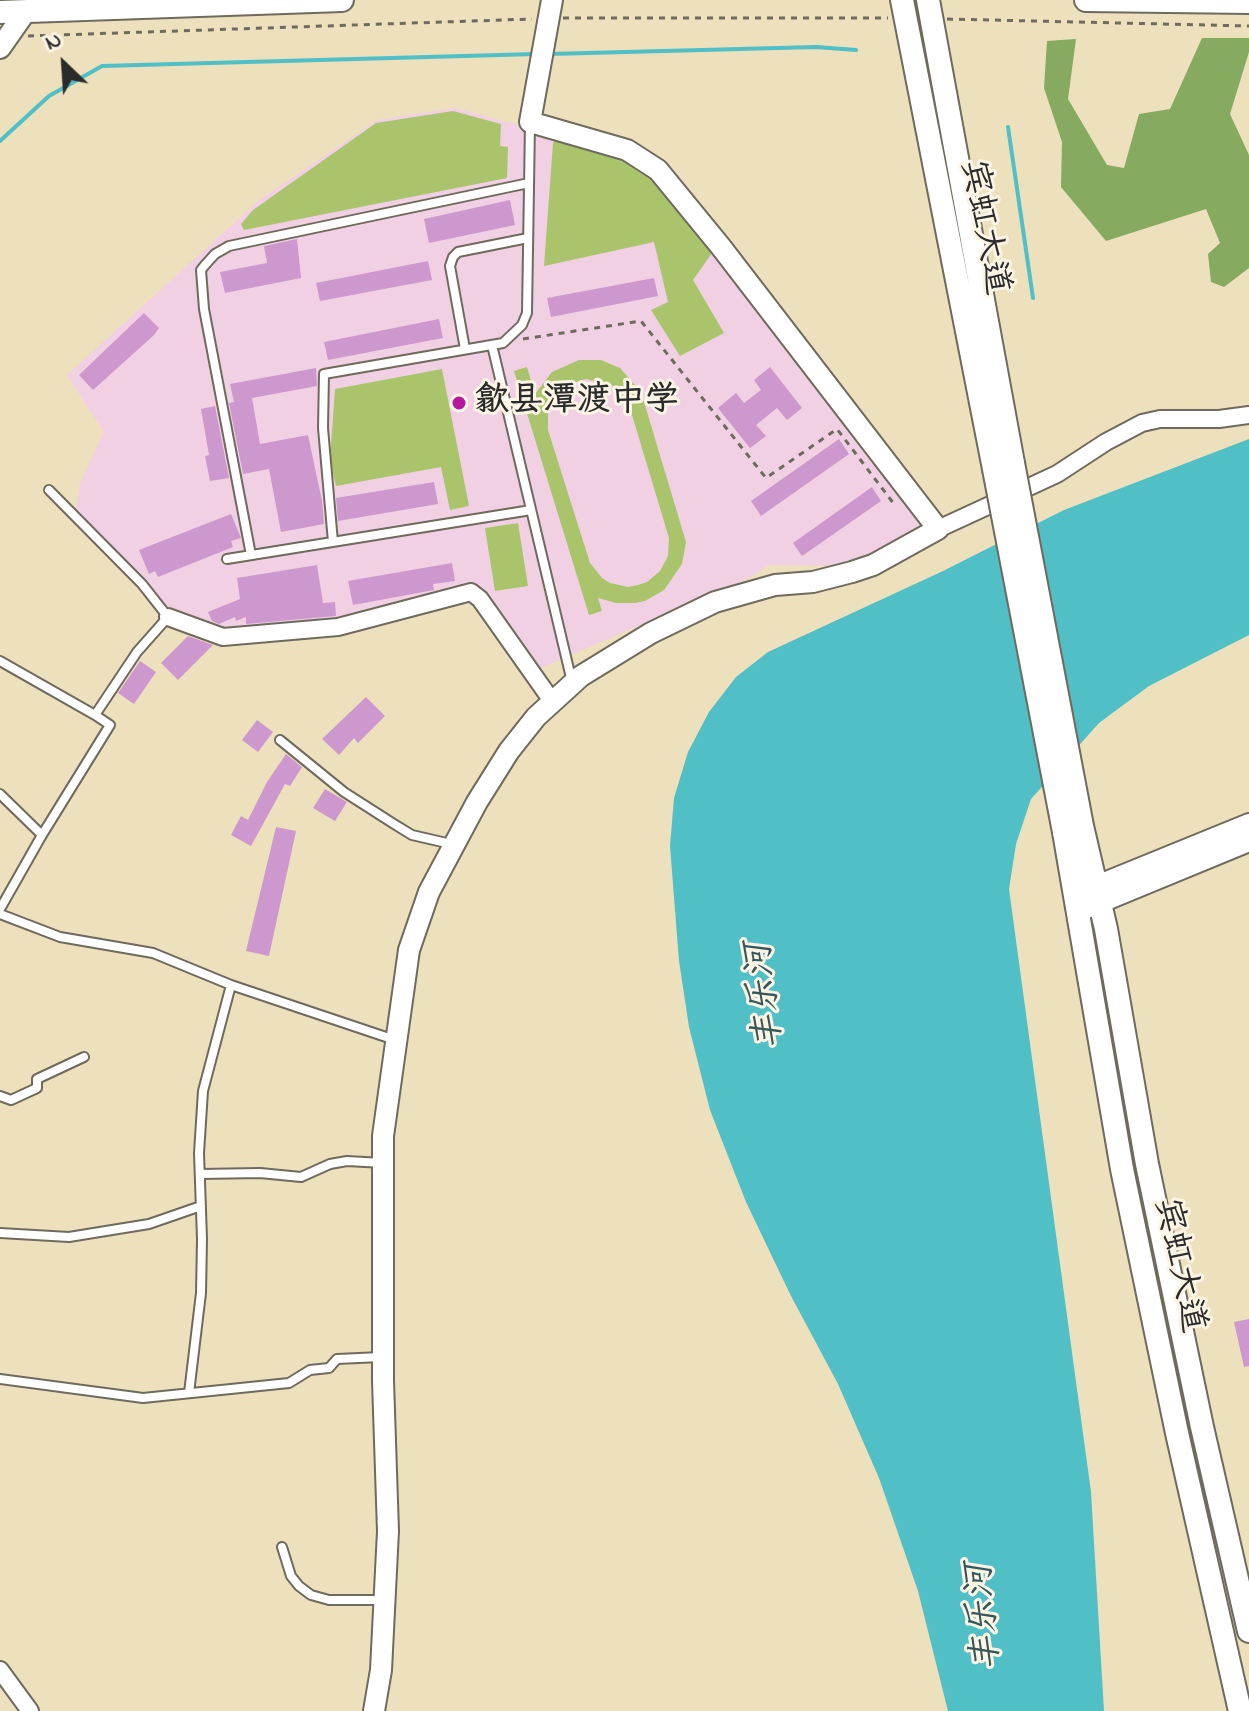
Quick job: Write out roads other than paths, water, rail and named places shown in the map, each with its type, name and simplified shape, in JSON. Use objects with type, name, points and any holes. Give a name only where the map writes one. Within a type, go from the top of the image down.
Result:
[{"type":"main road","points":[[0,12],[342,0]]},
{"type":"main road","points":[[1086,0],[1249,2]]},
{"type":"main road","name":"宾虹大道","points":[[904,9],[1004,466]]},
{"type":"main road","name":"宾虹大道","points":[[930,9],[1004,466]]},
{"type":"main road","points":[[1004,466],[1073,829]]},
{"type":"main road","name":"宾虹大道","points":[[1073,829],[1098,894],[1147,1164],[1248,1621]]},
{"type":"main road","name":"宾虹大道","points":[[1073,829],[1076,904],[1122,1169],[1177,1433],[1240,1711]]},
{"type":"street","points":[[4,42],[26,11]]},
{"type":"street","points":[[551,15],[530,122],[627,150],[658,170],[938,529]]},
{"type":"street","points":[[374,1711],[381,1670],[388,1531],[383,1357],[383,1136],[405,970],[414,931],[429,892],[509,751],[552,701],[573,683],[637,641],[715,602],[763,588],[813,582],[863,569],[938,529],[1057,474],[1142,423],[1160,419],[1209,420],[1249,415]]},
{"type":"street","points":[[168,617],[223,637],[324,629],[359,624],[471,592],[480,599],[552,701]]},
{"type":"street","points":[[1076,904],[1249,824]]},
{"type":"street","points":[[1098,894],[1249,841]]},
{"type":"street","points":[[0,1670],[30,1711]]},
{"type":"lane","points":[[333,542],[323,428],[324,374],[503,343],[522,325],[527,313],[530,122]]},
{"type":"lane","points":[[251,555],[204,309],[201,270],[215,254],[229,246],[529,183]]},
{"type":"lane","points":[[465,349],[450,266],[453,257],[458,252],[528,238]]},
{"type":"lane","points":[[492,345],[573,683]]},
{"type":"lane","points":[[49,490],[142,584],[168,617],[137,652],[95,715]]},
{"type":"lane","points":[[227,559],[531,510]]},
{"type":"lane","points":[[0,661],[110,725],[42,835],[0,912],[60,937],[153,953],[231,985],[396,1041]]},
{"type":"lane","points":[[280,740],[344,792],[412,835],[454,845]]},
{"type":"lane","points":[[0,794],[42,835]]},
{"type":"lane","points":[[189,1393],[201,1293],[203,1091],[231,985]]},
{"type":"lane","points":[[0,1096],[11,1100],[37,1088],[37,1079],[84,1057]]},
{"type":"lane","points":[[200,1174],[260,1173],[301,1177],[330,1164],[347,1161],[383,1163]]},
{"type":"lane","points":[[0,1233],[69,1237],[149,1224],[201,1206]]},
{"type":"lane","points":[[0,1379],[143,1398],[289,1383],[310,1370],[329,1368],[337,1359],[383,1357]]},
{"type":"lane","points":[[282,1547],[291,1576],[311,1595],[329,1600],[385,1600]]},
{"type":"water","name":"丰乐河","points":[[1249,439],[1249,635],[1149,686],[1099,723],[1031,799],[1016,844],[1009,889],[1091,1492],[1104,1711],[948,1711],[918,1591],[879,1478],[838,1384],[746,1202],[710,1110],[689,1027],[679,961],[670,846],[674,798],[688,752],[709,712],[736,677],[768,652],[943,571],[1064,510]]},
{"type":"waterway","points":[[549,54],[816,47],[856,50]]},
{"type":"waterway","points":[[0,141],[49,96],[102,66],[536,54]]},
{"type":"waterway","points":[[1008,127],[1033,298]]},
{"type":"place","name":"歙县潭渡中学","points":[[459,403]]}]
